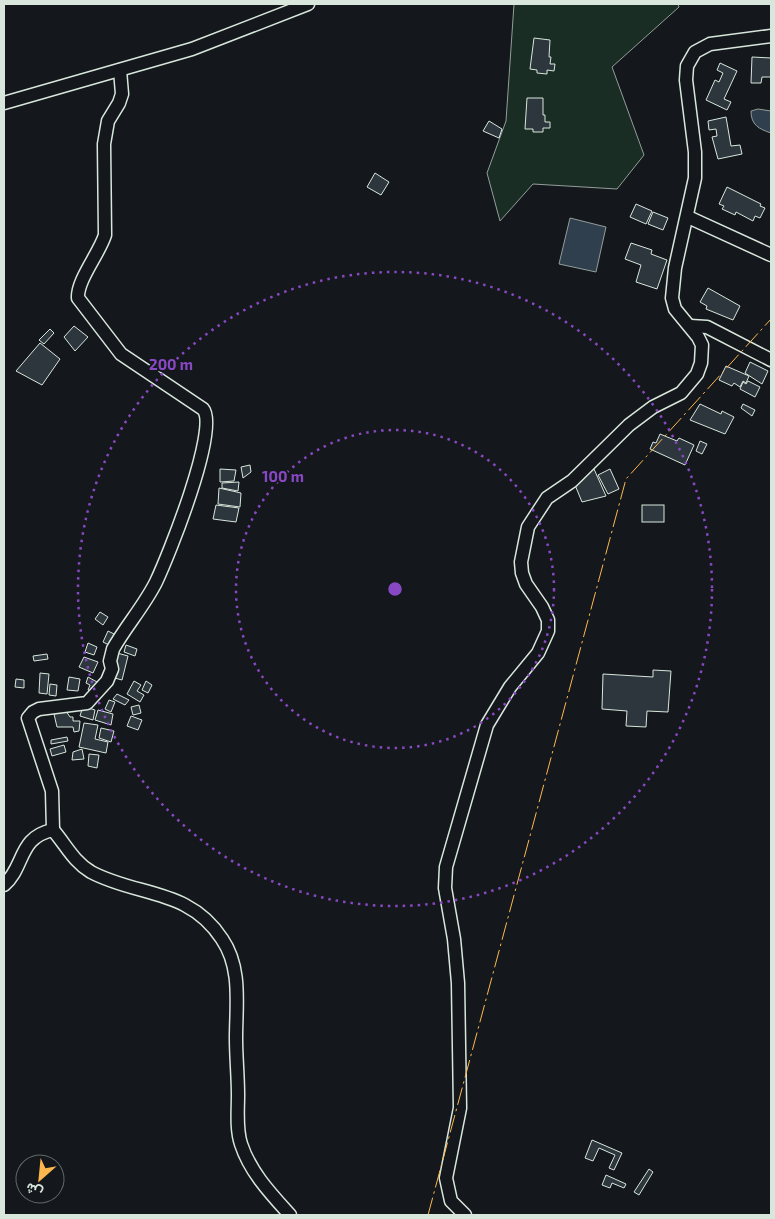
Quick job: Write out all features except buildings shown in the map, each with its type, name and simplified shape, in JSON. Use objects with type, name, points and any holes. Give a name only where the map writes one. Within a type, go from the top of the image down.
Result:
[{"type":"street","points":[[4,102],[192,49],[308,4]]},
{"type":"street","points":[[465,1215],[451,1202],[446,1178],[460,1108],[458,983],[454,939],[447,903],[446,867],[486,725],[510,687],[538,653],[548,631],[548,620],[542,607],[526,584],[522,573],[524,540],[533,517],[547,498],[572,481],[634,421],[654,407],[681,393],[697,374],[703,354],[698,337],[675,309],[672,298],[675,268],[688,217],[696,166],[686,80],[691,58],[702,47],[710,44],[771,36]]},
{"type":"street","points":[[120,70],[122,94],[108,121],[104,144],[105,235],[99,251],[79,287],[78,298],[121,354],[203,409],[207,413],[207,419],[202,450],[183,518],[156,582],[113,650],[110,661],[112,669],[107,681],[87,703],[39,709],[28,718],[52,791],[53,830],[70,854],[89,871],[106,879],[179,901],[204,919],[222,939],[232,958],[236,978],[236,1040],[241,1144],[266,1190],[290,1215]]},
{"type":"street","points":[[688,217],[771,255]]},
{"type":"street","points":[[690,326],[707,327],[771,360]]},
{"type":"street","points":[[4,885],[29,842],[43,832],[53,830]]},
{"type":"green space","points":[[514,4],[678,4],[679,7],[612,67],[644,155],[617,189],[533,184],[500,221],[487,173],[506,121]]},
{"type":"water","points":[[758,109],[771,111],[771,133],[759,128],[752,120],[751,111]]},
{"type":"water","points":[[570,218],[606,227],[596,272],[559,264]]},
{"type":"power","points":[[428,1215],[626,479],[771,319]]}]
